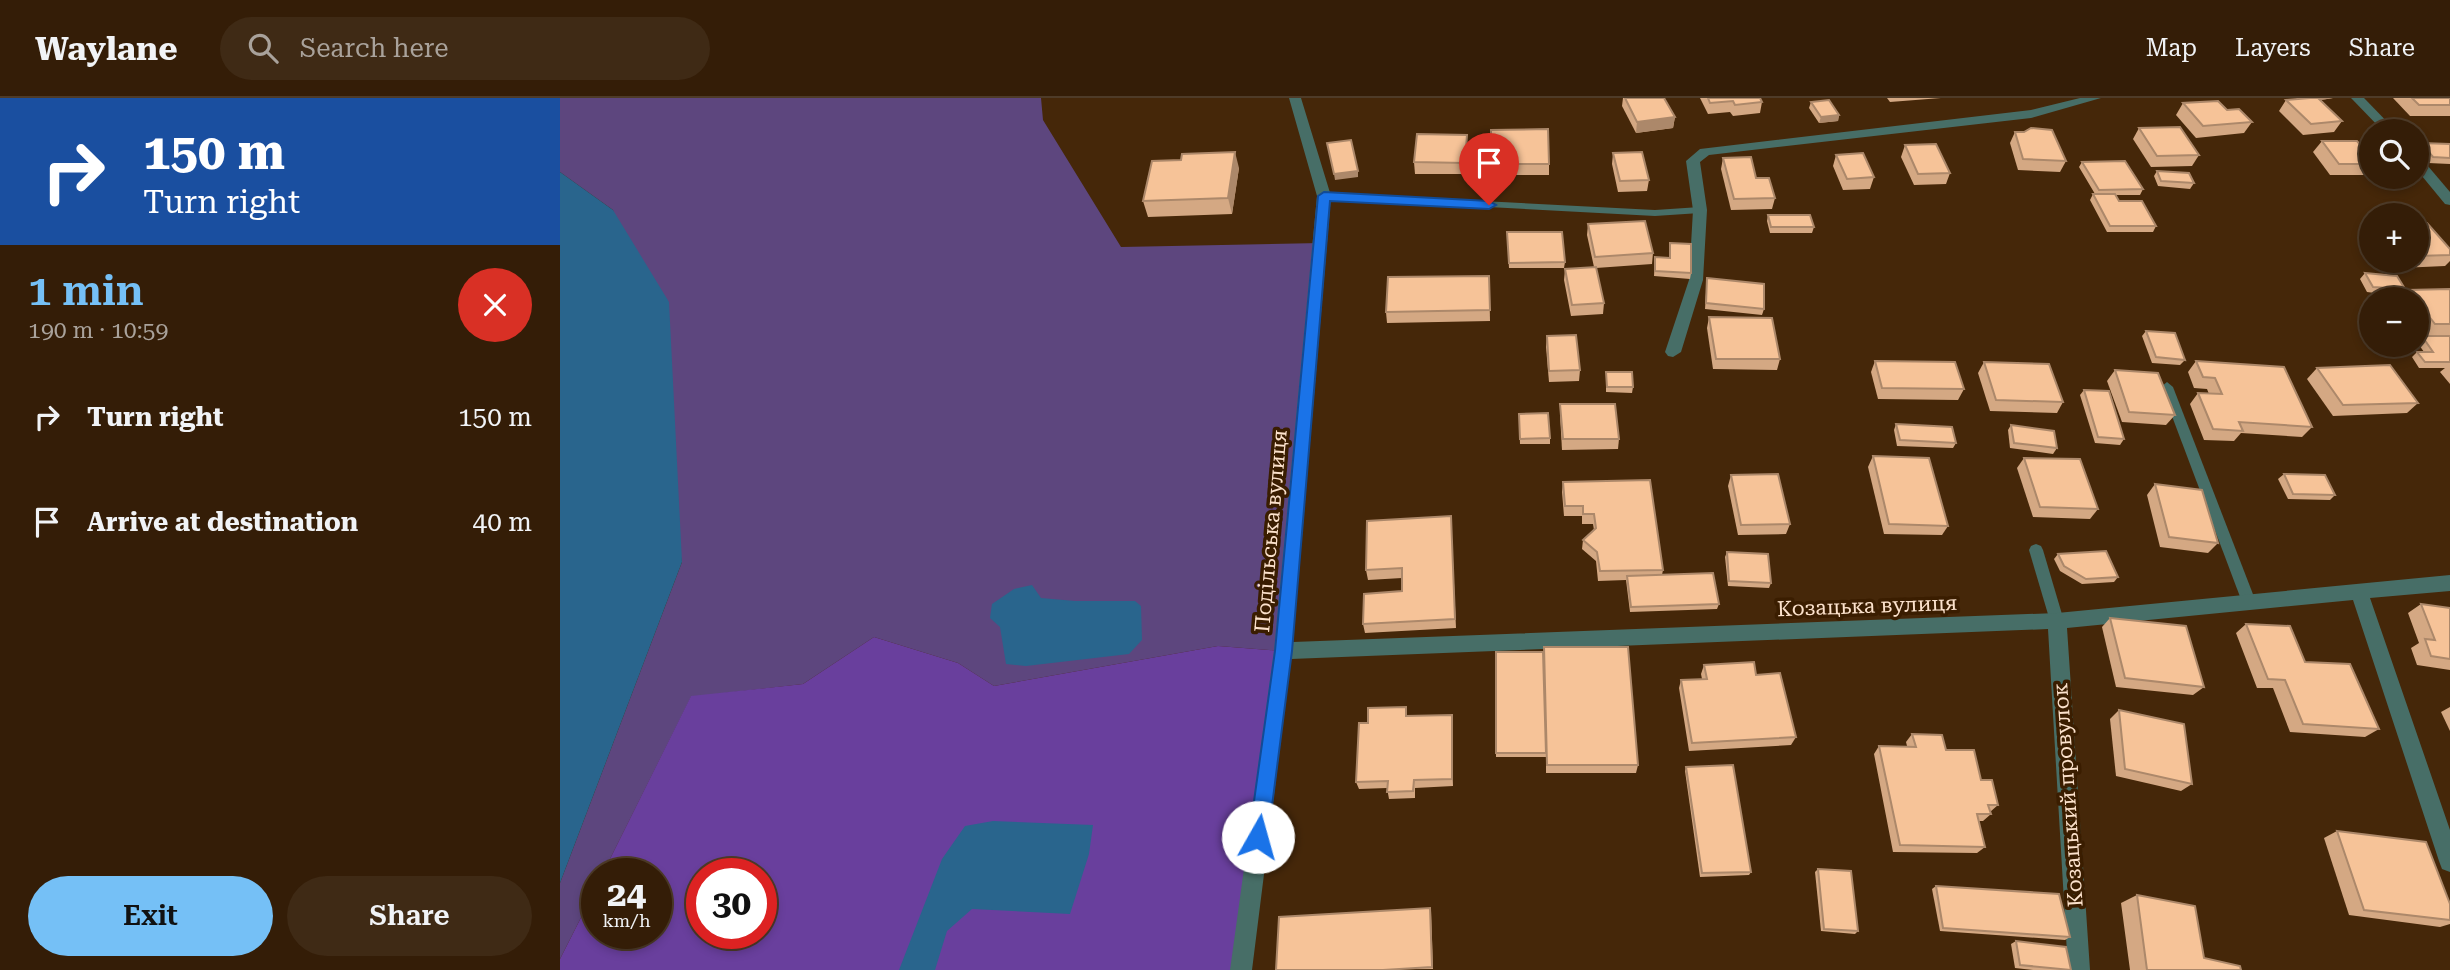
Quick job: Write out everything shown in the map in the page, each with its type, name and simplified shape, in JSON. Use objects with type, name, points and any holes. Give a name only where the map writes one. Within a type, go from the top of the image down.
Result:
[{"type":"street","name":"Подільська вулиця","points":[[1241,970],[1283,651],[1324,196],[1295,98]]},
{"type":"street","points":[[1673,352],[1696,280],[1700,210],[1693,161],[1705,152],[2031,114],[2095,98]]},
{"type":"street","points":[[2357,98],[2378,119]]},
{"type":"street","points":[[2429,176],[2450,201]]},
{"type":"street","name":"Козацька вулиця","points":[[1283,651],[2057,621],[2450,583]]},
{"type":"street","points":[[2359,592],[2450,861]]},
{"type":"street","name":"Козацький провулок","points":[[2057,621],[2079,970]]},
{"type":"lane","points":[[1324,196],[1655,213],[1700,210]]},
{"type":"lane","points":[[2167,387],[2249,602]]},
{"type":"lane","points":[[2036,550],[2057,621]]},
{"type":"shaded area","points":[[560,98],[1041,98],[1043,120],[1121,247],[1321,243],[1283,651],[1218,646],[994,686],[958,663],[874,637],[803,684],[691,697],[610,858],[581,858],[581,918],[560,959],[560,883],[682,562],[613,210],[560,172]]},
{"type":"shaded area","points":[[874,637],[958,663],[994,686],[1218,646],[1283,651],[1241,970],[560,970],[560,959],[581,918],[581,949],[672,949],[672,858],[610,858],[691,696],[803,684]]},
{"type":"water","points":[[560,172],[613,210],[669,302],[682,562],[560,883]]},
{"type":"water","points":[[1032,585],[1041,598],[1135,601],[1141,606],[1142,640],[1129,654],[1026,666],[1006,664],[1000,627],[990,618],[992,604],[1014,589]]},
{"type":"water","points":[[993,821],[1093,825],[1089,854],[1070,914],[972,909],[947,931],[935,970],[899,970],[942,859],[965,826]]},
{"type":"building","points":[[1625,98],[1664,98],[1675,117],[1637,122]]},
{"type":"building","points":[[1708,98],[1760,98],[1762,102],[1735,105],[1733,101],[1710,103]]},
{"type":"building","points":[[2318,98],[2342,121],[2311,124],[2286,100]]},
{"type":"building","points":[[2412,98],[2450,98],[2450,105],[2419,105]]},
{"type":"building","points":[[1829,100],[1839,115],[1821,117],[1811,102]]},
{"type":"building","points":[[2218,101],[2227,110],[2239,109],[2252,122],[2203,126],[2183,103]]},
{"type":"building","points":[[2180,127],[2199,155],[2157,156],[2139,128]]},
{"type":"building","points":[[2031,128],[2052,130],[2066,161],[2023,159],[2015,132],[2024,132]]},
{"type":"building","points":[[1548,129],[1549,164],[1491,164],[1491,130]]},
{"type":"building","points":[[1417,134],[1467,135],[1465,163],[1414,162]]},
{"type":"building","points":[[1351,140],[1358,171],[1334,174],[1327,143]]},
{"type":"building","points":[[2322,141],[2357,141],[2359,164],[2339,164]]},
{"type":"building","points":[[2429,143],[2450,144],[2450,158],[2433,157],[2429,152]]},
{"type":"building","points":[[1936,144],[1950,173],[1918,174],[1905,145]]},
{"type":"building","points":[[1235,152],[1228,198],[1143,201],[1152,161],[1181,160],[1182,154]]},
{"type":"building","points":[[1642,152],[1649,180],[1620,181],[1613,153]]},
{"type":"building","points":[[1863,153],[1874,177],[1847,179],[1836,155]]},
{"type":"building","points":[[1751,157],[1756,178],[1769,178],[1775,198],[1734,199],[1723,158]]},
{"type":"building","points":[[2125,161],[2143,189],[2099,190],[2082,162]]},
{"type":"building","points":[[2157,171],[2189,173],[2194,183],[2161,181]]},
{"type":"building","points":[[2093,194],[2115,194],[2119,201],[2142,201],[2156,226],[2110,226]]},
{"type":"building","points":[[1768,215],[1810,215],[1814,227],[1771,227]]},
{"type":"building","points":[[1645,221],[1653,253],[1595,257],[1588,224]]},
{"type":"building","points":[[2429,225],[2450,249],[2450,255],[2429,256]]},
{"type":"building","points":[[1507,232],[1562,232],[1565,262],[1509,263]]},
{"type":"building","points":[[1670,243],[1691,244],[1691,273],[1655,271],[1655,257],[1670,258]]},
{"type":"building","points":[[1596,267],[1604,303],[1572,305],[1565,269]]},
{"type":"building","points":[[2365,273],[2397,276],[2404,287],[2373,287]]},
{"type":"building","points":[[1489,276],[1490,310],[1386,312],[1388,277]]},
{"type":"building","points":[[1707,278],[1764,284],[1764,309],[1706,303]]},
{"type":"building","points":[[2450,289],[2450,324],[2435,324],[2429,316],[2429,290]]},
{"type":"building","points":[[1709,317],[1772,318],[1780,359],[1716,359]]},
{"type":"building","points":[[2146,331],[2175,333],[2185,360],[2156,357]]},
{"type":"building","points":[[1576,335],[1580,370],[1549,371],[1547,336]]},
{"type":"building","points":[[2429,336],[2450,336],[2450,362],[2425,362],[2421,357],[2429,357],[2429,352],[2433,352],[2429,346]]},
{"type":"building","points":[[1875,361],[1955,362],[1964,389],[1882,388]]},
{"type":"building","points":[[2196,361],[2284,367],[2312,427],[2239,422],[2243,431],[2213,429],[2198,393],[2222,394],[2215,378],[2203,377]]},
{"type":"building","points":[[1984,362],[2049,364],[2063,402],[1996,400]]},
{"type":"building","points":[[2390,365],[2418,403],[2343,405],[2317,368]]},
{"type":"building","points":[[2115,370],[2158,373],[2175,415],[2129,412]]},
{"type":"building","points":[[1606,372],[1632,372],[1633,387],[1607,387]]},
{"type":"building","points":[[2084,390],[2109,391],[2124,439],[2098,437]]},
{"type":"building","points":[[1560,404],[1615,404],[1619,439],[1563,439]]},
{"type":"building","points":[[1548,413],[1550,438],[1520,439],[1519,414]]},
{"type":"building","points":[[1896,424],[1952,427],[1956,443],[1900,440]]},
{"type":"building","points":[[2011,425],[2054,431],[2057,448],[2014,443]]},
{"type":"building","points":[[1873,456],[1929,458],[1948,526],[1889,524]]},
{"type":"building","points":[[2024,458],[2080,459],[2098,509],[2040,507]]},
{"type":"building","points":[[1778,474],[1790,524],[1741,525],[1731,475]]},
{"type":"building","points":[[2284,474],[2325,475],[2335,495],[2293,494]]},
{"type":"building","points":[[1650,480],[1663,570],[1600,571],[1597,552],[1583,540],[1596,528],[1594,514],[1583,514],[1583,506],[1565,506],[1563,482]]},
{"type":"building","points":[[2155,484],[2202,490],[2218,543],[2169,537]]},
{"type":"building","points":[[1451,516],[1455,619],[1363,624],[1364,594],[1402,591],[1402,568],[1366,570],[1367,521]]},
{"type":"building","points":[[2106,551],[2118,577],[2086,579],[2064,566],[2058,554]]},
{"type":"building","points":[[1727,552],[1768,554],[1771,583],[1729,581]]},
{"type":"building","points":[[1713,573],[1719,604],[1631,607],[1627,576]]},
{"type":"building","points":[[2421,604],[2450,608],[2450,659],[2431,656],[2425,639],[2435,640]]},
{"type":"building","points":[[2110,618],[2186,626],[2204,687],[2125,678]]},
{"type":"building","points":[[2246,624],[2290,626],[2305,662],[2350,664],[2379,729],[2303,724],[2285,680],[2268,679]]},
{"type":"building","points":[[1544,647],[1628,647],[1638,765],[1547,765]]},
{"type":"building","points":[[1496,652],[1543,652],[1546,753],[1496,753]]},
{"type":"building","points":[[1754,662],[1756,675],[1780,673],[1796,737],[1692,743],[1681,680],[1707,679],[1704,665]]},
{"type":"building","points":[[1406,707],[1406,716],[1452,715],[1452,779],[1414,780],[1413,791],[1387,792],[1388,781],[1356,782],[1359,723],[1368,723],[1368,708]]},
{"type":"building","points":[[2119,710],[2184,724],[2192,784],[2125,769]]},
{"type":"building","points":[[1912,734],[1942,735],[1946,750],[1974,750],[1981,780],[1992,780],[1998,805],[1988,805],[1991,814],[1977,814],[1985,847],[1900,845],[1879,746],[1916,747]]},
{"type":"building","points":[[1733,765],[1751,872],[1702,873],[1686,767]]},
{"type":"building","points":[[2337,831],[2426,842],[2450,904],[2450,920],[2364,910]]},
{"type":"building","points":[[1818,869],[1851,871],[1858,931],[1824,929]]},
{"type":"building","points":[[1936,886],[2059,894],[2070,937],[1943,928]]},
{"type":"building","points":[[2137,895],[2195,906],[2204,958],[2240,966],[2241,970],[2147,970]]},
{"type":"building","points":[[1430,908],[1432,967],[1276,970],[1279,917]]},
{"type":"building","points":[[2016,941],[2066,947],[2071,970],[2020,965]]},
{"type":"route","points":[[1258,837],[1283,651],[1324,196],[1489,205]]}]
